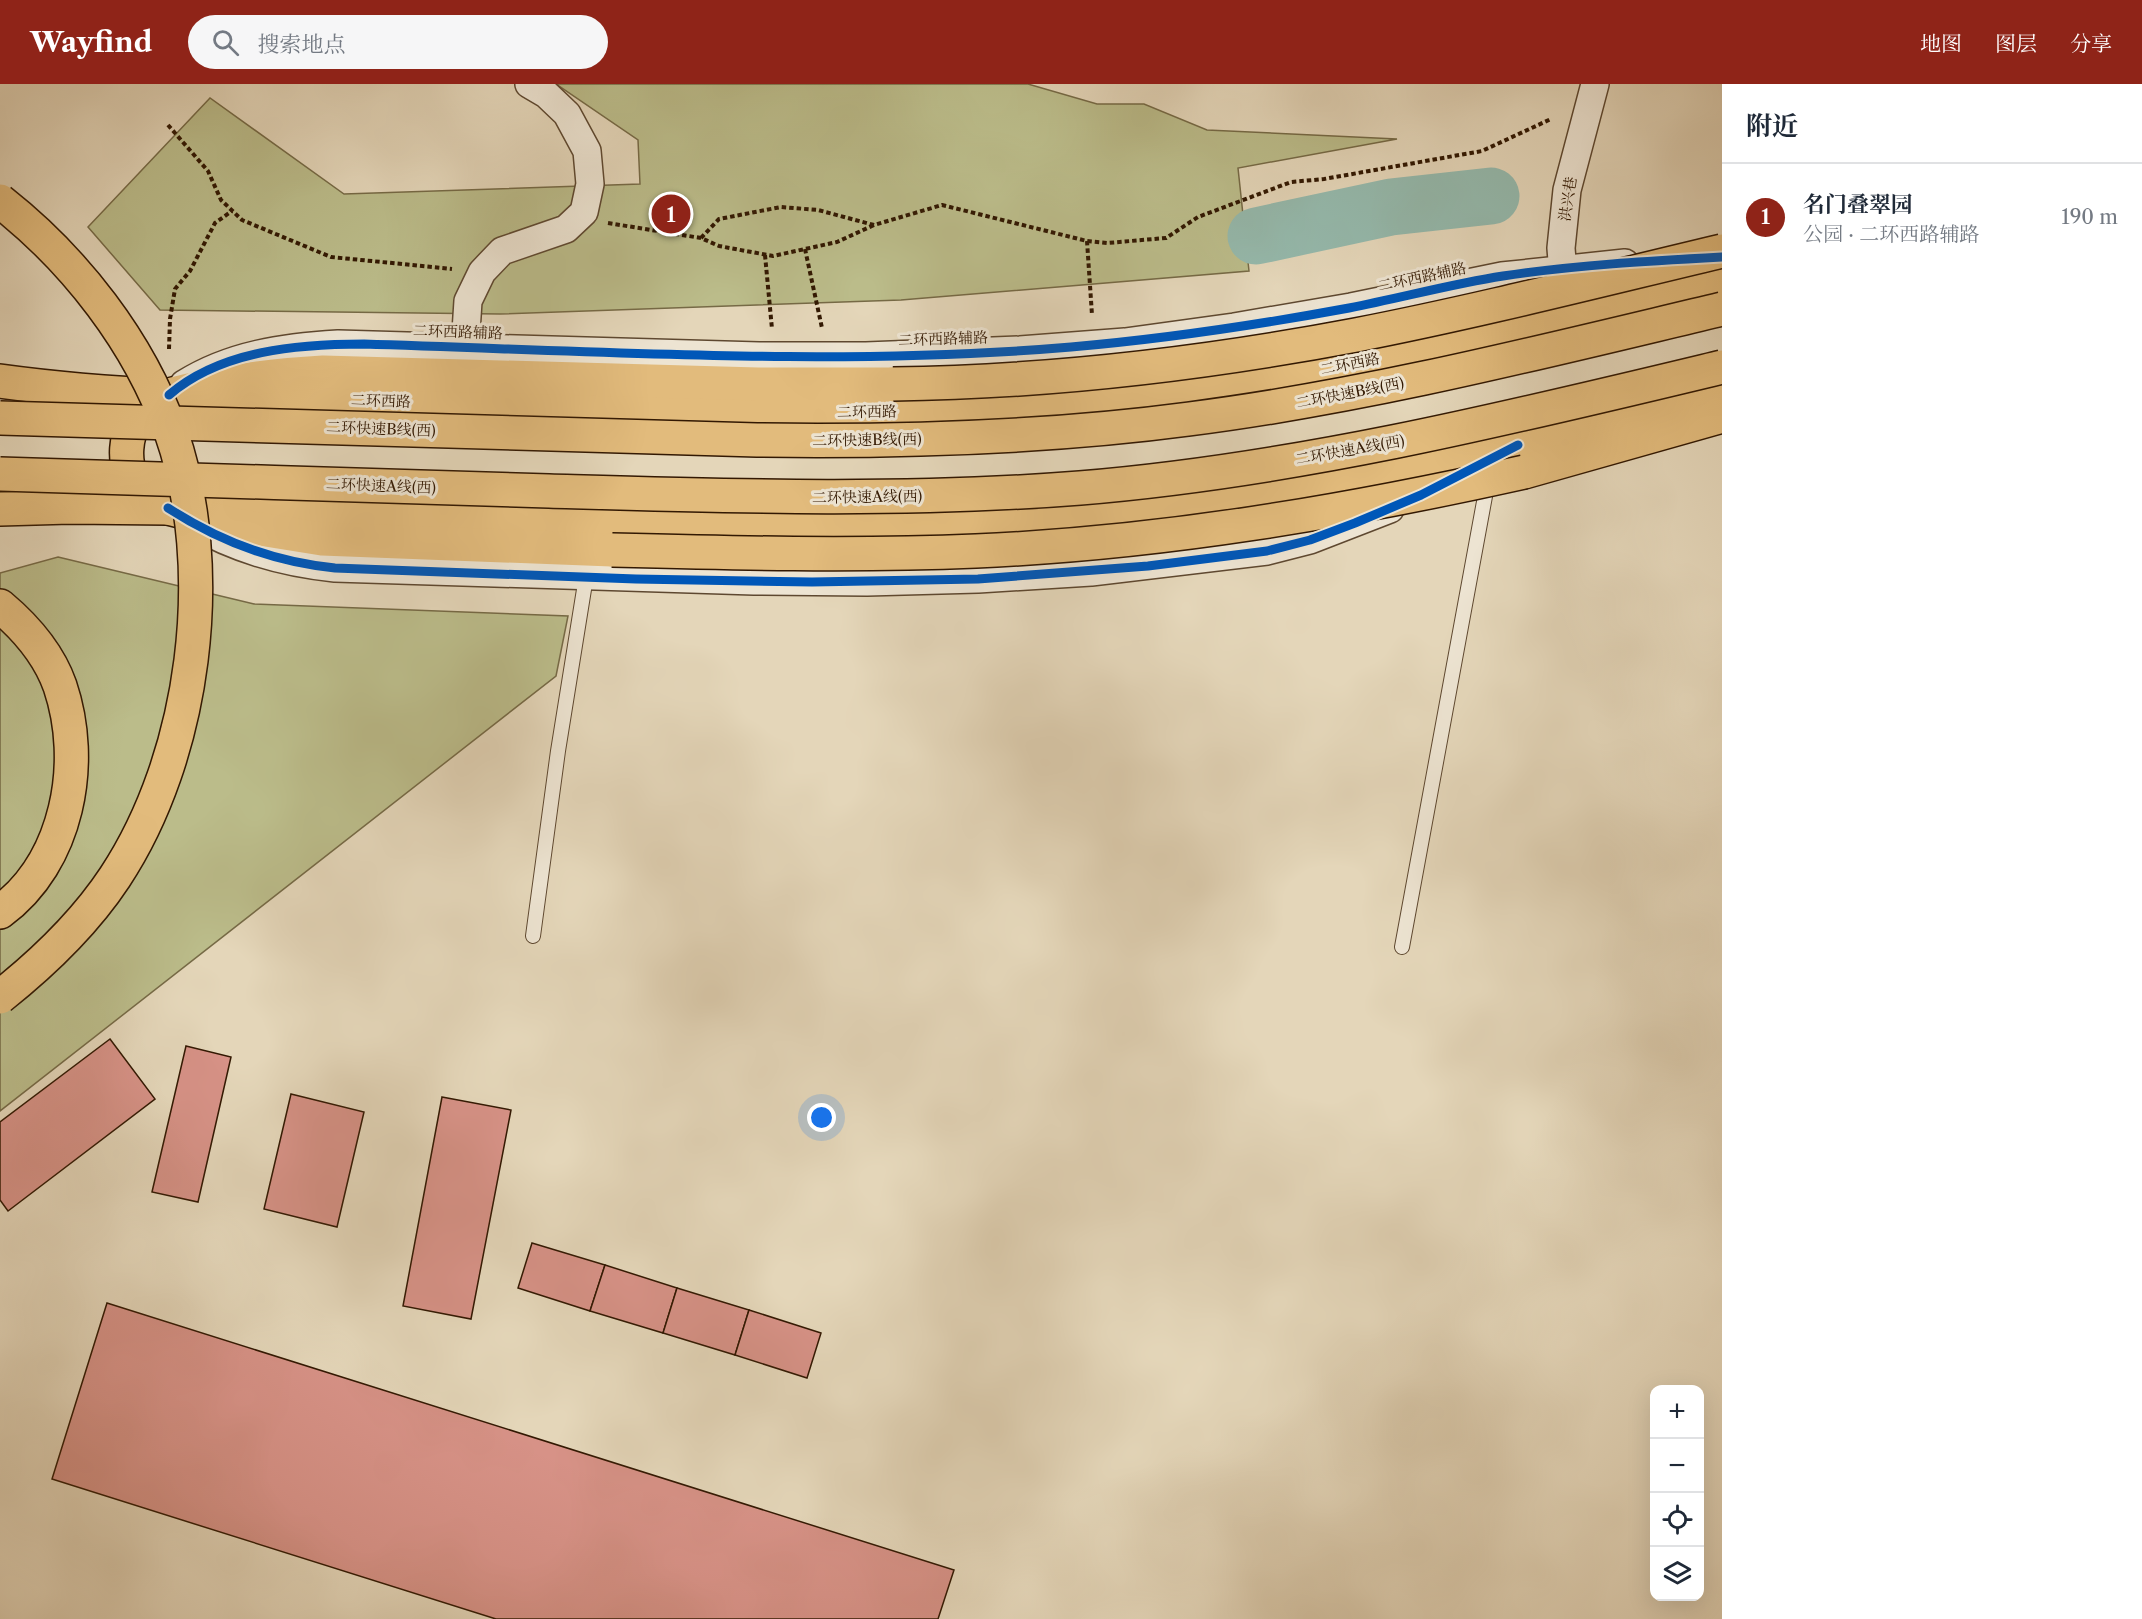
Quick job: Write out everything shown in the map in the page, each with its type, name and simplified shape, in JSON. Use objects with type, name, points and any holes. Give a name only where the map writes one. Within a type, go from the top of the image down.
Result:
[{"type":"main road","points":[[0,201],[68,265],[119,330],[140,363],[157,397],[182,467],[190,503],[196,578],[195,616],[184,696],[166,768],[149,814],[133,847],[89,912],[53,952],[0,997]]},
{"type":"main road","points":[[1722,251],[1420,322],[1238,355],[1075,375],[893,384],[780,384],[323,372],[259,377],[169,395],[151,402],[138,416],[129,434],[126,454],[129,474],[139,492],[156,504],[236,525],[322,539],[612,550],[934,553],[1089,544],[1203,531],[1388,501],[1524,472],[1722,416]]},
{"type":"main road","name":"二环西路","points":[[0,381],[70,389],[169,395],[758,412],[888,412],[1024,407],[1130,398],[1289,376],[1426,349],[1722,280]]},
{"type":"main road","name":"二环快速B线(西)","points":[[0,418],[757,441],[867,441],[1026,435],[1133,426],[1305,401],[1488,365],[1722,309]]},
{"type":"main road","name":"二环快速A线(西)","points":[[0,474],[756,497],[921,496],[1029,491],[1185,477],[1315,457],[1455,430],[1722,367]]},
{"type":"main road","points":[[0,508],[168,508],[710,524],[867,526],[976,523],[1086,516],[1199,503],[1351,479],[1499,452],[1722,396]]},
{"type":"main road","points":[[0,606],[30,636],[47,660],[60,686],[69,728],[71,766],[68,801],[58,833],[44,862],[26,887],[0,912]]},
{"type":"street","points":[[465,347],[468,302],[482,272],[502,250],[566,229],[584,212],[590,184],[587,151],[567,114],[546,94],[529,84]]},
{"type":"street","name":"洪兴巷","points":[[1566,317],[1561,248],[1567,190],[1595,84]]},
{"type":"street","name":"二环西路辅路","points":[[169,395],[198,376],[222,365],[291,348],[364,344],[828,356],[959,354],[1094,344],[1234,327],[1351,307],[1481,280],[1563,268],[1722,257]]},
{"type":"street","points":[[168,508],[201,529],[240,547],[274,558],[313,566],[586,577],[812,582],[934,581],[1091,572],[1267,551],[1310,540],[1370,517],[1421,495],[1499,452]]},
{"type":"lane","points":[[1402,947],[1477,534],[1499,452]]},
{"type":"lane","points":[[533,936],[558,751],[586,577]]},
{"type":"path","points":[[584,212],[613,225],[701,238],[719,246],[773,256],[837,242],[874,225],[942,205],[1087,241],[1107,243],[1166,238],[1198,218],[1291,182],[1482,151],[1551,119]]},
{"type":"path","points":[[168,125],[208,171],[221,200],[242,220],[331,257],[482,272]]},
{"type":"path","points":[[701,238],[719,219],[781,207],[818,210],[874,225]]},
{"type":"path","points":[[169,395],[170,319],[175,289],[190,271],[215,223],[232,211]]},
{"type":"path","points":[[1087,241],[1094,344]]},
{"type":"path","points":[[805,249],[828,356]]},
{"type":"path","points":[[765,255],[773,346],[770,355]]},
{"type":"green space","points":[[556,84],[1028,84],[1097,104],[1144,104],[1207,130],[1397,139],[1238,168],[1249,271],[901,300],[500,314],[160,310],[88,227],[210,98],[344,194],[640,184],[638,140]]},
{"type":"green space","points":[[58,557],[254,604],[568,616],[556,676],[0,1111],[0,573]]},
{"type":"building","points":[[110,1039],[155,1099],[8,1211],[0,1200],[0,1122]]},
{"type":"building","points":[[186,1046],[231,1057],[198,1202],[152,1192]]},
{"type":"building","points":[[291,1094],[364,1112],[337,1227],[264,1209]]},
{"type":"building","points":[[442,1097],[511,1110],[471,1319],[403,1306]]},
{"type":"building","points":[[532,1243],[605,1265],[590,1311],[518,1288]]},
{"type":"building","points":[[605,1265],[677,1288],[663,1333],[590,1311]]},
{"type":"building","points":[[677,1288],[749,1310],[735,1355],[663,1333]]},
{"type":"building","points":[[107,1303],[954,1570],[938,1619],[496,1619],[52,1479]]},
{"type":"building","points":[[749,1310],[821,1333],[807,1378],[735,1355]]},
{"type":"waterway","points":[[1256,236],[1391,207],[1491,196]]},
{"type":"cycle path","points":[[169,395],[212,368],[236,359],[287,348],[364,344],[806,357],[983,353],[1106,344],[1210,331],[1349,308],[1464,283],[1530,272],[1722,257]]},
{"type":"cycle path","points":[[168,508],[187,520],[247,548],[290,561],[335,568],[636,579],[812,582],[978,579],[1148,566],[1267,551],[1310,540],[1355,523],[1421,495],[1518,445]]},
{"type":"place","name":"名门叠翠园","points":[[671,214]]}]
